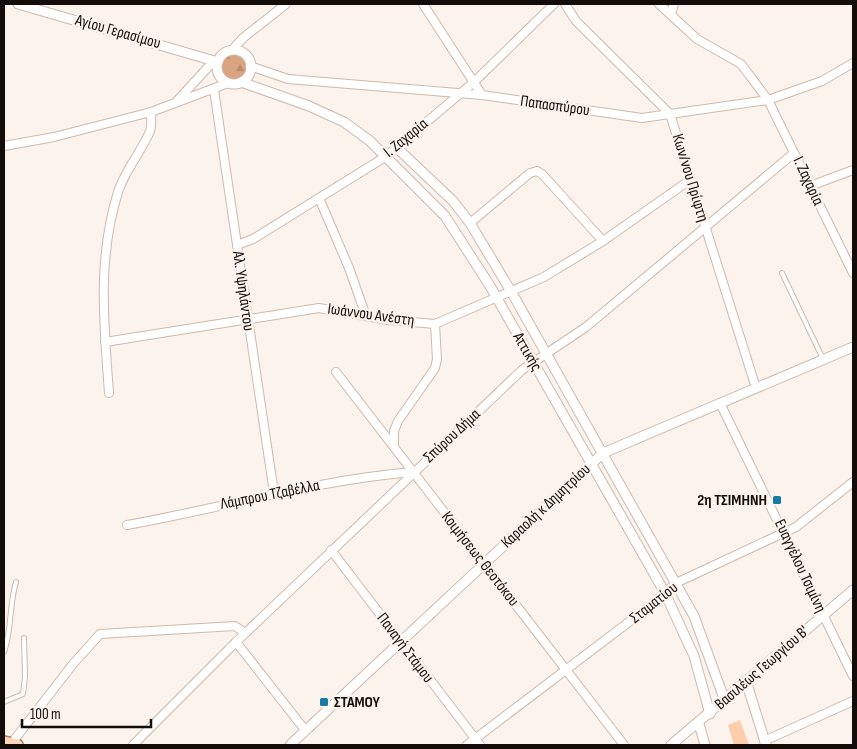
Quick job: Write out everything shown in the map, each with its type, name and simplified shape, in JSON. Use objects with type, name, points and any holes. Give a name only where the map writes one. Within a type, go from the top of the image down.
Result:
[{"type":"street","name":"Αγίου Γερασίμου","points":[[18,4],[217,62]]},
{"type":"street","points":[[175,102],[210,65],[217,62],[223,54],[232,50],[243,38],[286,4]]},
{"type":"street","points":[[423,4],[482,95]]},
{"type":"street","name":"Ι. Ζαχαρία","points":[[237,245],[253,239],[385,157],[474,82],[554,4]]},
{"type":"street","name":"Κων/νου Πρίφτη","points":[[565,4],[576,21],[670,114],[756,388]]},
{"type":"street","name":"Ι. Ζαχαρία","points":[[659,4],[697,39],[741,64],[768,100],[853,273]]},
{"type":"street","points":[[671,14],[674,4]]},
{"type":"street","points":[[4,146],[54,138],[151,112],[175,102],[214,90],[228,83],[241,82],[248,76],[250,61],[242,52],[232,50]]},
{"type":"street","points":[[217,62],[218,73],[228,83]]},
{"type":"street","name":"Παπασπύρου","points":[[250,66],[288,79],[482,95],[642,118],[768,100],[822,81],[853,63]]},
{"type":"street","name":"Αττικής","points":[[241,82],[309,106],[344,122],[370,142],[445,216],[497,298],[665,593],[694,656],[710,714]]},
{"type":"street","name":"Αλ. Υψηλάντου","points":[[214,90],[246,319],[274,493]]},
{"type":"street","points":[[109,393],[102,301],[104,261],[109,226],[119,190],[150,130],[151,112]]},
{"type":"street","name":"Αττικής","points":[[396,148],[453,201],[470,223],[512,293],[694,616],[725,701]]},
{"type":"street","name":"Σπύρου Δήμα","points":[[133,745],[331,550],[522,370],[586,327],[706,228],[794,152]]},
{"type":"street","points":[[810,186],[853,170]]},
{"type":"street","points":[[470,223],[530,173],[538,171],[603,241]]},
{"type":"street","name":"Ιωάννου Ανέστη","points":[[105,342],[319,308],[388,320],[435,324],[512,293],[544,277],[603,241],[690,180]]},
{"type":"street","points":[[319,198],[349,268],[366,316]]},
{"type":"street","points":[[394,445],[394,431],[398,421],[435,368],[437,358],[435,324]]},
{"type":"street","name":"Καραολή κ Δημητρίου","points":[[290,745],[603,452],[853,347]]},
{"type":"street","name":"Κοιμήσεως Θεοτόκου","points":[[336,372],[624,745]]},
{"type":"street","name":"Ευαγγέλου Τσιμίνη","points":[[720,403],[853,676]]},
{"type":"street","name":"Λάμπρου Τζαβέλλα","points":[[127,525],[274,493],[370,476],[413,472]]},
{"type":"street","name":"Σταματίου","points":[[467,745],[478,742],[676,584],[796,527],[853,482]]},
{"type":"street","name":"Παναγή Στάμου","points":[[331,550],[478,742]]},
{"type":"street","name":"Βασιλέως Γεωργίου Β'","points":[[671,745],[699,724],[746,681],[853,590]]},
{"type":"street","points":[[10,743],[72,664],[100,634],[235,626],[245,633]]},
{"type":"street","points":[[236,642],[305,730]]},
{"type":"street","points":[[746,681],[765,743],[853,701]]},
{"type":"street","points":[[699,724],[705,745]]},
{"type":"lane","points":[[782,273],[823,360]]},
{"type":"lane","points":[[4,652],[7,643],[11,599],[16,582]]},
{"type":"lane","points":[[4,702],[23,694],[25,677],[24,638]]},
{"type":"shaded area","points":[[740,720],[749,745],[734,745],[728,725]]},
{"type":"green space","points":[[234,54],[243,58],[247,67],[243,76],[234,80],[225,76],[221,67],[225,58]]},
{"type":"place","name":"2η ΤΣΙΜΗΝΗ","points":[[777,500]]},
{"type":"place","name":"ΣΤΑΜΟΥ","points":[[324,702]]}]
